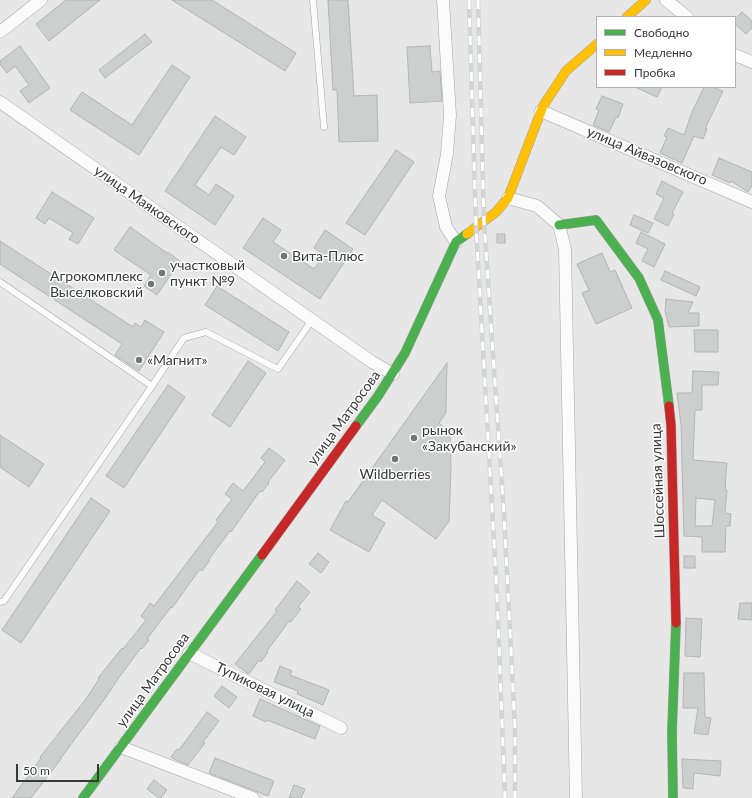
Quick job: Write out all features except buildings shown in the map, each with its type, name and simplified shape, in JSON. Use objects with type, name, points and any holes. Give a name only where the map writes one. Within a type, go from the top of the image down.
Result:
[{"type":"main road","points":[[628,16],[646,0]]},
{"type":"main road","name":"улица Матросова","points":[[83,798],[393,374],[405,353],[456,242],[496,212],[508,198],[543,106],[566,71],[596,45]]},
{"type":"main road","name":"Шоссейная улица","points":[[559,226],[596,220],[639,278],[658,320],[671,425],[676,629],[672,731],[673,798]]},
{"type":"street","points":[[443,0],[450,115],[447,154],[439,196],[446,227],[456,242]]},
{"type":"street","points":[[666,0],[686,16]]},
{"type":"street","points":[[0,32],[34,2]]},
{"type":"street","points":[[736,55],[752,62]]},
{"type":"street","name":"улица Маяковского","points":[[0,102],[312,320],[393,374]]},
{"type":"street","name":"улица Айвазовского","points":[[541,111],[752,202]]},
{"type":"street","points":[[508,198],[537,206],[559,226],[565,249],[576,798]]},
{"type":"street","name":"Тупиковая улица","points":[[189,653],[341,728]]},
{"type":"street","points":[[121,747],[253,798]]},
{"type":"lane","points":[[313,0],[324,126]]},
{"type":"lane","points":[[0,282],[152,386]]},
{"type":"lane","points":[[1,600],[152,386],[184,338],[206,332],[278,369],[312,320]]},
{"type":"railway","points":[[469,0],[476,227],[497,595],[505,798]]},
{"type":"railway","points":[[478,0],[484,221],[504,515],[515,728],[515,798]]},
{"type":"traffic: fast","points":[[559,225],[596,220],[639,278],[658,320],[669,406]]},
{"type":"traffic: fast","points":[[356,426],[378,396],[405,353],[456,242],[467,234]]},
{"type":"traffic: fast","points":[[83,798],[262,555]]},
{"type":"traffic: fast","points":[[673,798],[672,731],[676,623]]},
{"type":"traffic: slow","points":[[628,16],[646,0]]},
{"type":"traffic: slow","points":[[467,234],[496,212],[508,198],[543,106],[566,71],[596,45]]},
{"type":"traffic: jam","points":[[669,406],[671,425],[676,623]]},
{"type":"traffic: jam","points":[[262,555],[356,426]]},
{"type":"place","name":"Вита-Плюс","points":[[284,256]]},
{"type":"place","name":"участковый пункт №9","points":[[162,273]]},
{"type":"place","name":"Агрокомплекс Выселковский","points":[[151,284]]},
{"type":"place","name":"«Магнит»","points":[[139,360]]},
{"type":"place","name":"рынок «Закубанский»","points":[[414,438]]},
{"type":"place","name":"Wildberries","points":[[395,459]]}]
